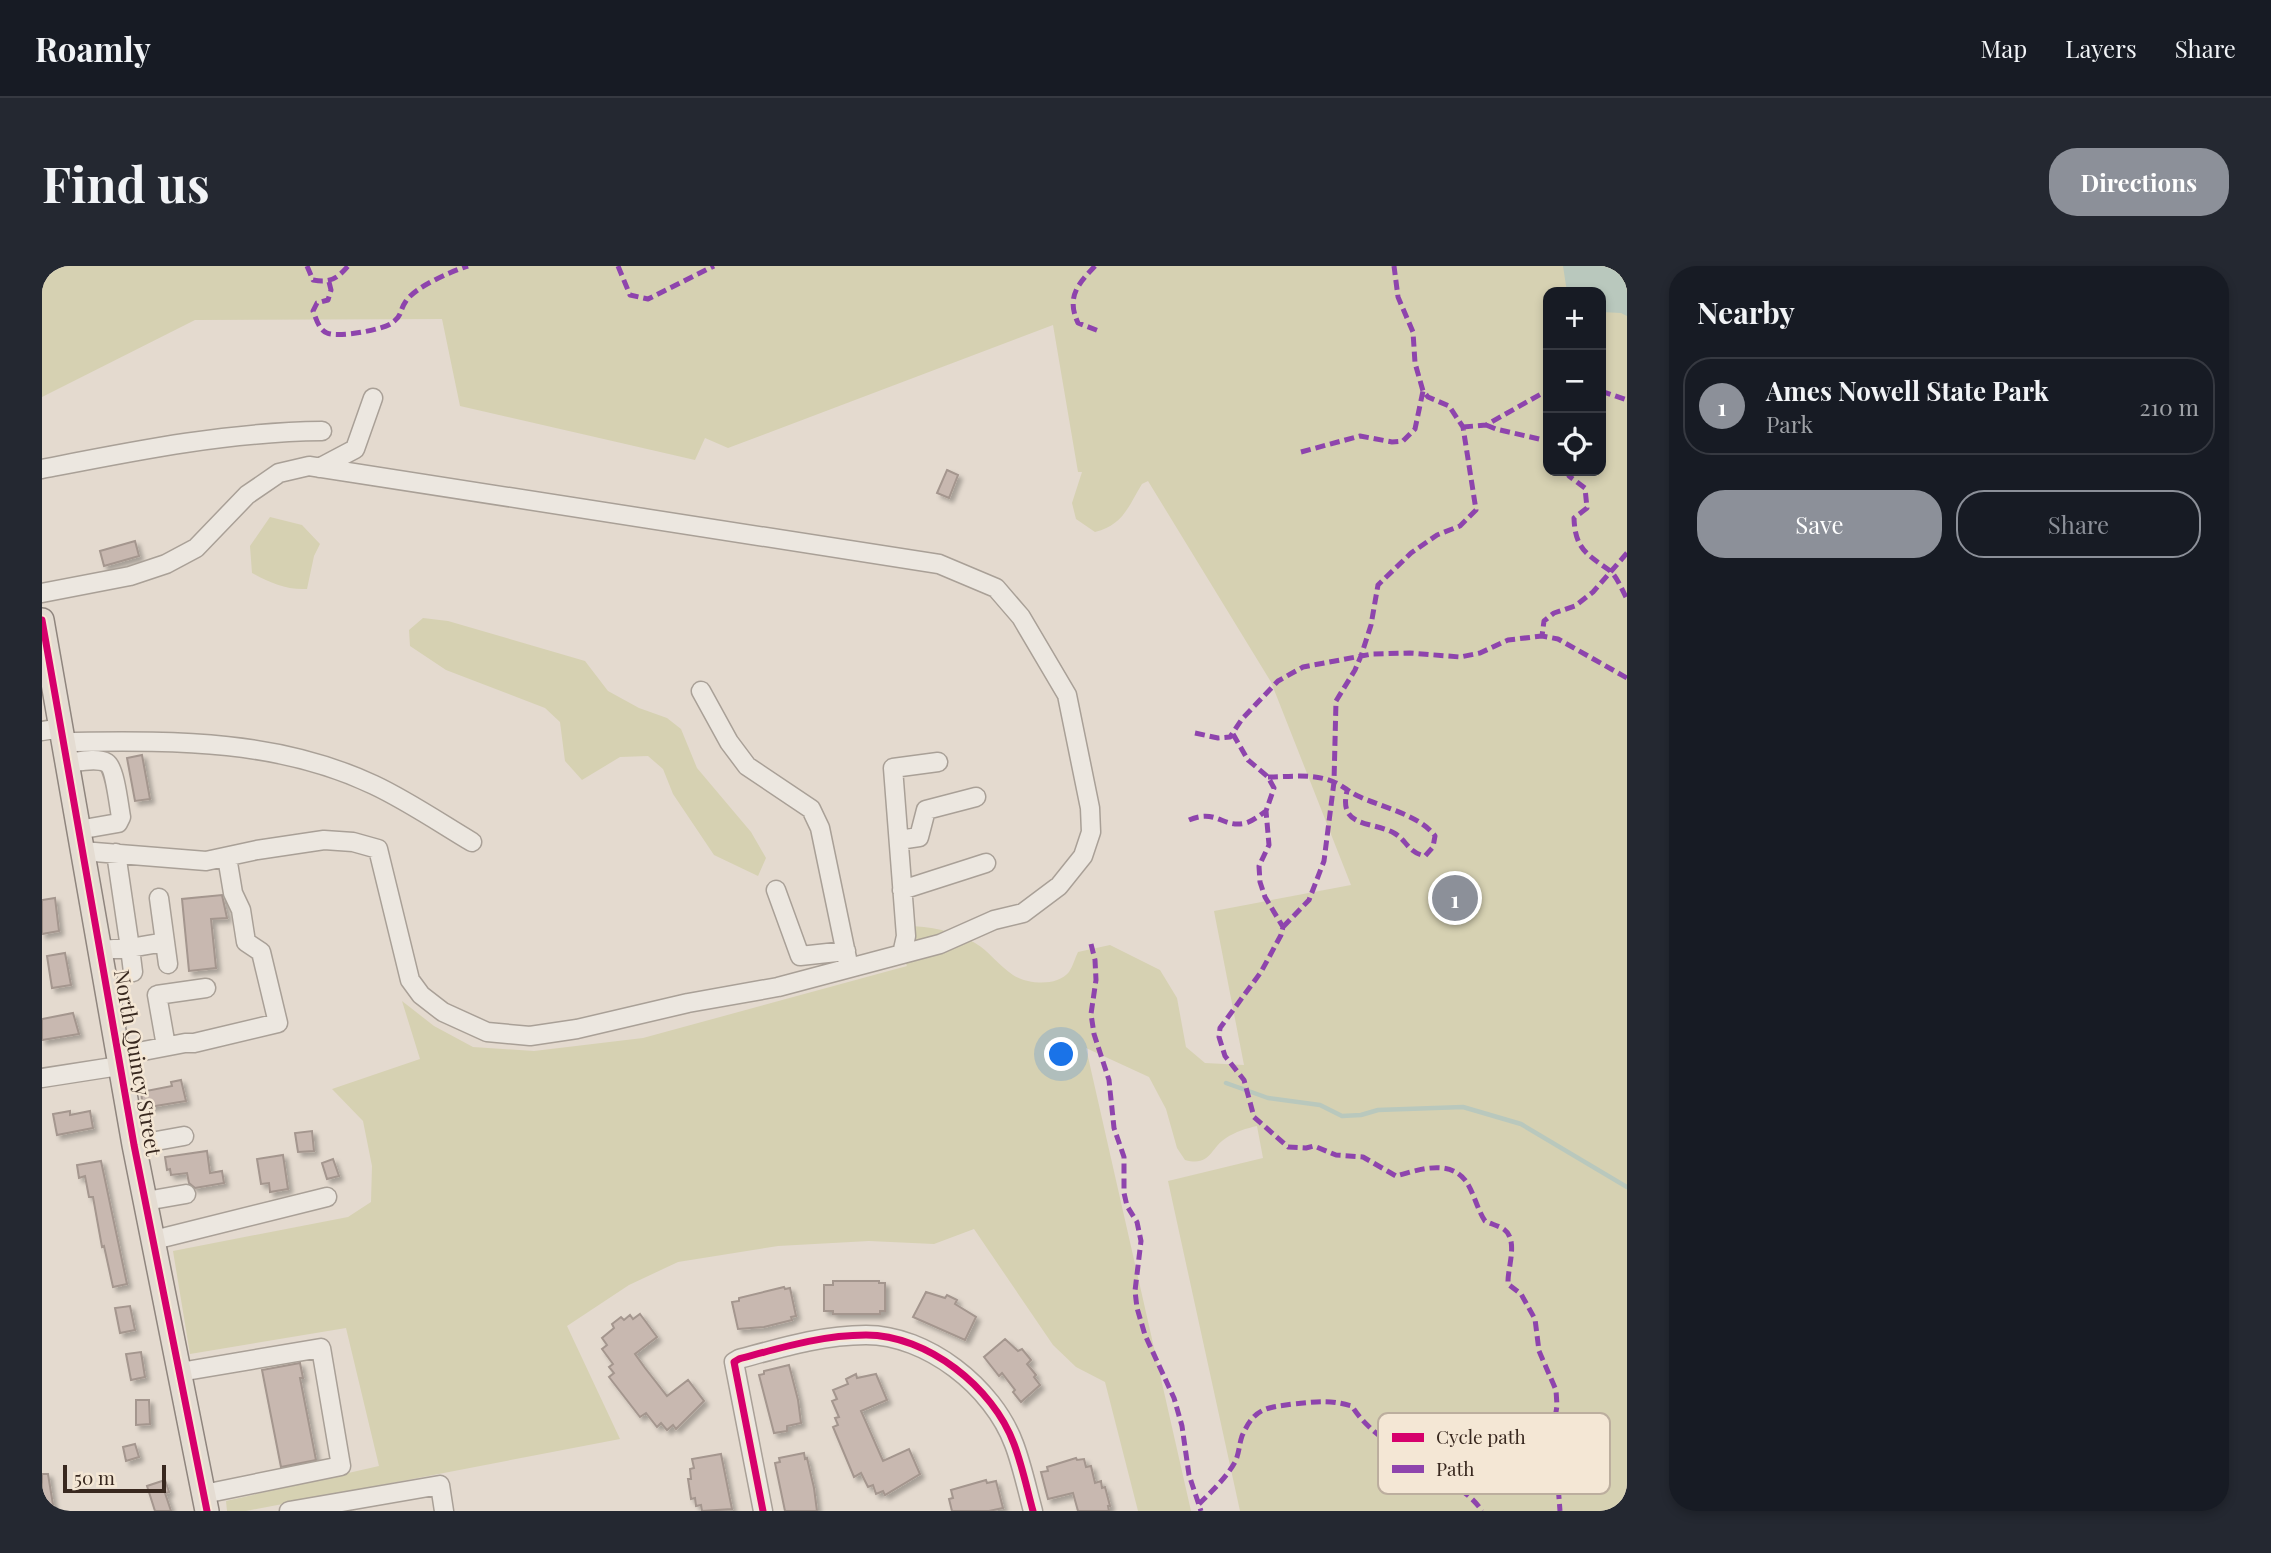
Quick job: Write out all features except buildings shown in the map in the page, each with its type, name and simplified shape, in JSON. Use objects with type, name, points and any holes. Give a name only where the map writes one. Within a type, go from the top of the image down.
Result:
[{"type":"main road","name":"North Quincy Street","points":[[42,620],[58,741],[80,841],[118,1061],[205,1502]]},
{"type":"street","points":[[319,468],[355,449],[373,398]]},
{"type":"street","points":[[42,469],[134,451],[269,431],[322,431]]},
{"type":"street","points":[[42,593],[130,576],[166,564],[196,548],[247,495],[279,473],[309,466],[939,564],[996,588],[1021,617],[1067,695],[1090,808],[1091,832],[1083,856],[1059,886],[1023,913],[994,920],[940,944],[902,954],[848,960],[800,956],[776,890]]},
{"type":"street","points":[[701,691],[729,742],[747,766],[811,809],[820,828],[848,960]]},
{"type":"street","points":[[58,741],[97,761],[107,762],[112,769],[121,817],[118,823],[80,841]]},
{"type":"street","points":[[58,741],[155,741],[242,746],[316,763],[374,785],[472,842]]},
{"type":"street","points":[[902,954],[906,936],[893,768],[938,762]]},
{"type":"street","points":[[899,840],[919,837],[926,810],[976,797]]},
{"type":"street","points":[[80,841],[116,853],[206,861],[324,840],[353,842],[378,849],[410,980],[421,995],[443,1012],[487,1032],[530,1036],[577,1029],[688,1003],[778,987],[848,960]]},
{"type":"street","points":[[116,853],[133,972]]},
{"type":"street","points":[[42,1079],[118,1061],[166,1046],[194,1044],[278,1023],[261,952],[246,942],[241,910],[233,893],[227,857]]},
{"type":"street","points":[[902,890],[986,863]]},
{"type":"street","points":[[159,898],[169,964]]},
{"type":"street","points":[[99,950],[165,942]]},
{"type":"street","points":[[166,1046],[157,995],[206,988]]},
{"type":"street","points":[[134,1145],[184,1136]]},
{"type":"street","points":[[146,1201],[186,1194]]},
{"type":"street","points":[[154,1240],[327,1197]]},
{"type":"street","points":[[763,1511],[734,1362],[804,1342],[867,1335],[929,1351],[979,1388],[1003,1420],[1014,1443],[1033,1511]]},
{"type":"street","points":[[180,1372],[321,1348],[341,1466],[205,1502]]},
{"type":"street","points":[[289,1511],[440,1485],[444,1511]]},
{"type":"shaded area","points":[[42,266],[1627,266],[1627,1511],[1240,1511],[1168,1181],[1263,1158],[1257,1126],[1226,1138],[1205,1159],[1185,1160],[1177,1148],[1166,1109],[1149,1077],[1086,1048],[1191,1511],[1138,1511],[1105,1382],[1076,1367],[1053,1345],[974,1229],[934,1244],[869,1241],[778,1246],[678,1262],[629,1285],[567,1326],[620,1439],[246,1511],[227,1511],[226,1501],[379,1466],[346,1328],[190,1354],[173,1251],[348,1217],[371,1202],[372,1166],[363,1121],[332,1089],[420,1059],[402,1001],[434,1026],[473,1047],[534,1051],[643,1038],[907,966],[897,945],[906,926],[915,926],[959,935],[980,946],[1013,975],[1034,982],[1050,982],[1064,977],[1078,952],[1110,945],[1160,970],[1177,998],[1186,1047],[1205,1063],[1244,1065],[1214,911],[1351,885],[1271,682],[1148,481],[1142,484],[1128,507],[1112,525],[1095,532],[1076,519],[1072,503],[1082,472],[1078,472],[1053,325],[728,448],[705,438],[695,460],[460,406],[442,319],[195,320],[42,397]]},
{"type":"shaded area","points":[[1563,266],[1627,266],[1627,316],[1606,312],[1606,287],[1566,287]]},
{"type":"shaded area","points":[[270,517],[302,525],[320,544],[314,556],[307,589],[278,585],[252,573],[250,546]]},
{"type":"shaded area","points":[[423,618],[448,621],[585,661],[608,691],[639,708],[667,718],[681,729],[697,768],[751,832],[766,858],[758,876],[714,855],[673,794],[663,769],[648,756],[620,757],[582,780],[565,761],[560,722],[545,708],[446,670],[410,646],[409,630]]},
{"type":"waterway","points":[[1226,1083],[1268,1098],[1320,1105],[1342,1116],[1361,1115],[1378,1110],[1463,1107],[1521,1124],[1627,1187]]},
{"type":"marked path","points":[[42,280],[50,266]]},
{"type":"marked path","points":[[307,266],[313,280],[324,281],[337,277],[348,266]]},
{"type":"marked path","points":[[329,282],[331,290],[328,300],[317,303],[313,311],[327,333],[350,334],[392,323],[406,301],[417,290],[468,266]]},
{"type":"marked path","points":[[618,266],[630,295],[648,299],[714,266]]},
{"type":"marked path","points":[[1095,266],[1079,285],[1073,306],[1078,323],[1099,331]]},
{"type":"marked path","points":[[1283,927],[1309,900],[1324,861],[1334,782],[1336,701],[1361,656],[1371,625],[1378,585],[1411,553],[1437,535],[1460,526],[1476,510],[1463,427],[1449,406],[1428,397],[1423,391],[1415,363],[1413,332],[1398,297],[1394,266]]},
{"type":"marked path","points":[[1301,452],[1360,436],[1392,442],[1403,441],[1415,429],[1423,391]]},
{"type":"marked path","points":[[1463,427],[1486,425],[1543,393]]},
{"type":"marked path","points":[[1606,393],[1627,400]]},
{"type":"marked path","points":[[1486,425],[1543,440]]},
{"type":"marked path","points":[[1569,476],[1585,488],[1587,508],[1574,518],[1579,543],[1612,573],[1627,599]]},
{"type":"marked path","points":[[1627,553],[1593,592],[1575,606],[1554,613],[1544,621],[1542,636],[1558,639],[1627,678]]},
{"type":"marked path","points":[[1195,733],[1218,738],[1230,737],[1242,719],[1278,681],[1303,667],[1372,654],[1410,653],[1460,657],[1480,653],[1508,640],[1542,636]]},
{"type":"marked path","points":[[1233,734],[1248,760],[1268,777],[1274,788],[1266,811],[1269,845],[1259,866],[1260,882],[1265,897],[1283,927],[1261,972],[1220,1028],[1219,1037],[1225,1056],[1244,1080],[1254,1117],[1288,1147],[1314,1146],[1336,1155],[1363,1157],[1396,1176],[1441,1168],[1450,1170],[1465,1180],[1485,1221],[1502,1228],[1510,1239],[1512,1246],[1508,1284],[1521,1294],[1535,1319],[1539,1351],[1556,1390],[1556,1413]]},
{"type":"marked path","points":[[1268,777],[1310,776],[1334,782],[1358,796],[1420,822],[1435,836],[1433,847],[1425,856],[1419,854],[1394,833],[1352,817],[1347,811],[1347,791]]},
{"type":"marked path","points":[[1189,820],[1206,816],[1238,824],[1249,822],[1266,811]]},
{"type":"marked path","points":[[1091,944],[1096,980],[1091,1014],[1094,1034],[1109,1080],[1114,1128],[1124,1157],[1124,1193],[1127,1206],[1137,1222],[1141,1241],[1135,1291],[1137,1308],[1145,1335],[1174,1398],[1182,1426],[1189,1475],[1201,1511]]},
{"type":"marked path","points":[[1199,1504],[1231,1468],[1247,1426],[1262,1411],[1309,1402],[1343,1404],[1352,1406],[1378,1435]]},
{"type":"marked path","points":[[1466,1494],[1482,1511]]},
{"type":"marked path","points":[[1559,1494],[1560,1511]]},
{"type":"cycle path","points":[[42,620],[134,1145],[207,1511]]},
{"type":"cycle path","points":[[763,1511],[734,1362],[801,1343],[866,1335],[889,1337],[912,1344],[934,1354],[974,1384],[991,1403],[1014,1444],[1033,1511]]},
{"type":"place","name":"Ames Nowell State Park","points":[[1455,898]]}]
